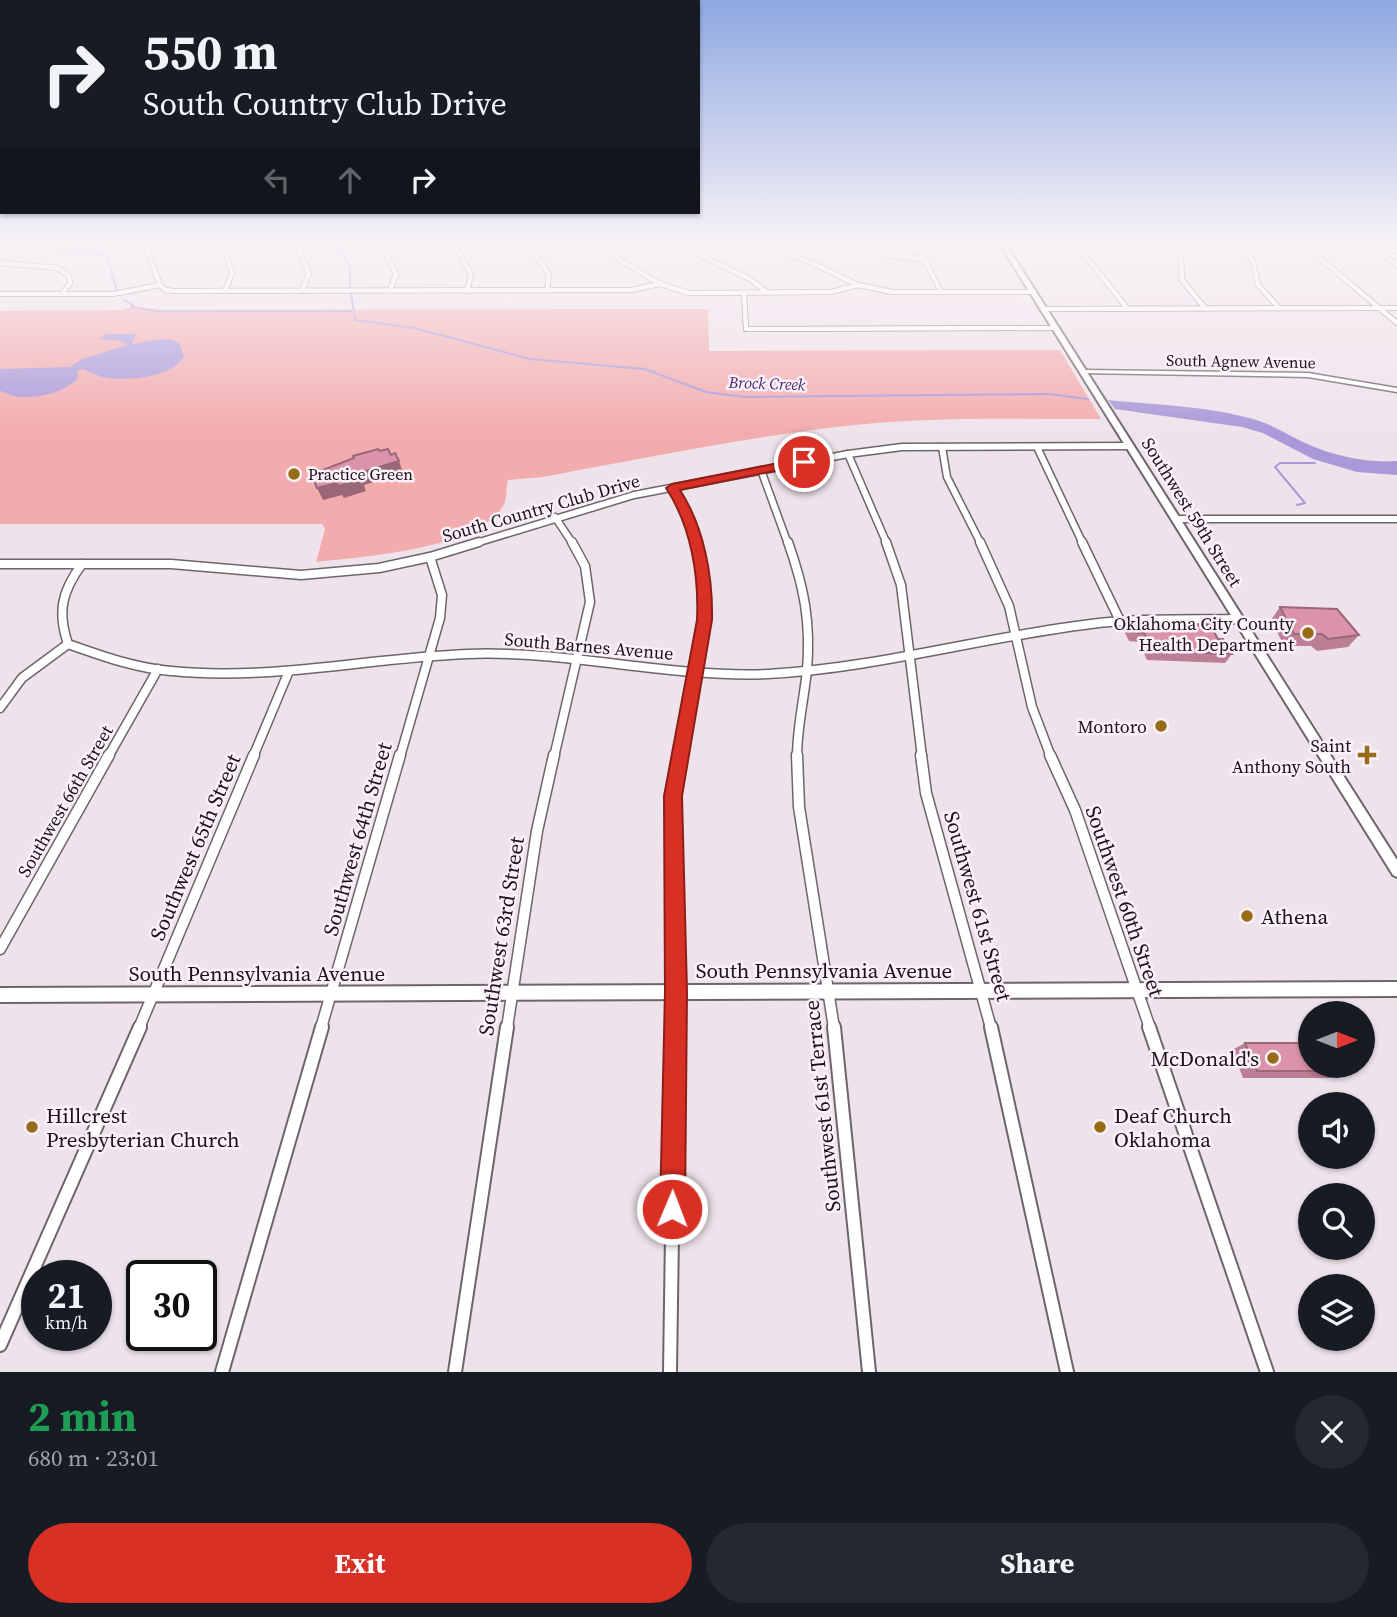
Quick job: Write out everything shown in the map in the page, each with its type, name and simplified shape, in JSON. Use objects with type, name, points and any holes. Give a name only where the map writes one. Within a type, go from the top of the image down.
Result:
[{"type":"main road","name":"Southwest 59th Street","points":[[1044,309],[1397,871]]},
{"type":"main road","name":"South Pennsylvania Avenue","points":[[0,995],[1397,989]]},
{"type":"street","points":[[745,307],[746,329],[1056,328]]},
{"type":"street","points":[[1381,308],[1397,323]]},
{"type":"street","points":[[1044,309],[1397,308]]},
{"type":"street","name":"South Agnew Avenue","points":[[1083,372],[1308,375],[1397,390]]},
{"type":"street","name":"South Country Club Drive","points":[[0,565],[205,566],[301,575],[379,568],[430,557],[624,497],[848,454],[902,447],[1130,446]]},
{"type":"street","name":"Southwest 60th Street","points":[[942,447],[954,493],[997,574],[1018,637],[1031,704],[1040,732],[1075,810],[1267,1372]]},
{"type":"street","points":[[1037,447],[1120,621]]},
{"type":"street","name":"Southwest 61st Street","points":[[848,454],[893,558],[901,584],[926,793],[983,991],[1067,1372]]},
{"type":"street","name":"Southwest 61st Terrace","points":[[761,470],[803,584],[808,611],[807,669],[797,741],[799,807],[830,992],[869,1372]]},
{"type":"street","points":[[670,1372],[676,992],[673,796],[705,620],[701,561],[681,502],[672,488]]},
{"type":"street","name":"Southwest 63rd Street","points":[[455,1372],[537,831],[550,763],[574,676],[575,658],[590,602],[590,579],[581,554],[555,517]]},
{"type":"street","points":[[1177,519],[1397,519]]},
{"type":"street","name":"Southwest 64th Street","points":[[222,1372],[440,618],[442,595],[430,557]]},
{"type":"street","points":[[0,708],[22,678],[68,644],[59,623],[59,601],[82,564]]},
{"type":"street","name":"South Barnes Avenue","points":[[68,644],[117,662],[158,669],[250,674],[430,655],[493,653],[751,674],[807,669],[1120,621],[1239,619]]},
{"type":"street","name":"Southwest 66th Street","points":[[0,949],[158,669]]},
{"type":"street","name":"Southwest 65th Street","points":[[0,1345],[155,995],[289,671]]},
{"type":"shaded area","points":[[130,307],[158,310],[708,309],[709,351],[1060,350],[1101,419],[968,419],[869,423],[762,437],[543,477],[508,480],[505,502],[493,518],[474,530],[420,548],[316,562],[325,529],[322,524],[0,524],[0,311],[123,310]]},
{"type":"shaded area","points":[[107,334],[136,334],[132,344],[156,340],[174,341],[179,343],[184,356],[171,369],[150,376],[107,378],[83,369],[77,371],[78,378],[73,383],[52,393],[21,397],[0,391],[0,369],[70,367],[82,359],[127,345],[122,341],[99,339]]},
{"type":"shaded area","points":[[1108,400],[1200,409],[1253,419],[1333,453],[1364,460],[1397,461],[1397,475],[1357,472],[1313,459],[1263,433],[1242,427],[1115,409]]},
{"type":"building","points":[[388,449],[391,455],[395,453],[399,461],[359,473],[361,479],[338,486],[337,483],[317,488],[312,476],[315,473],[354,458],[353,456]]},
{"type":"building","points":[[1280,607],[1337,609],[1359,635],[1328,639],[1322,634],[1294,634]]},
{"type":"building","points":[[1130,624],[1210,625],[1232,654],[1153,651],[1144,633],[1134,632]]},
{"type":"building","points":[[1245,1043],[1298,1043],[1298,1071],[1257,1071]]},
{"type":"waterway","points":[[132,307],[157,311],[351,311]]},
{"type":"waterway","name":"Brock Creek","points":[[353,307],[355,320],[414,328],[530,359],[645,369],[706,392],[746,397],[1048,394],[1088,399]]},
{"type":"waterway","points":[[1297,505],[1305,503],[1275,467],[1280,463],[1315,463]]},
{"type":"place","name":"Practice Green","points":[[294,474]]},
{"type":"place","name":"Oklahoma City County Health Department","points":[[1308,633]]},
{"type":"place","name":"Montoro","points":[[1161,726]]},
{"type":"place","name":"Saint Anthony South","points":[[1367,755]]},
{"type":"place","name":"Athena","points":[[1247,916]]},
{"type":"place","name":"McDonald's","points":[[1273,1058]]},
{"type":"place","name":"Hillcrest Presbyterian Church","points":[[32,1127]]},
{"type":"place","name":"Deaf Church Oklahoma","points":[[1100,1127]]},
{"type":"route","points":[[672,1209],[676,992],[676,843],[673,796],[705,620],[701,561],[681,502],[672,488],[804,462]]}]
